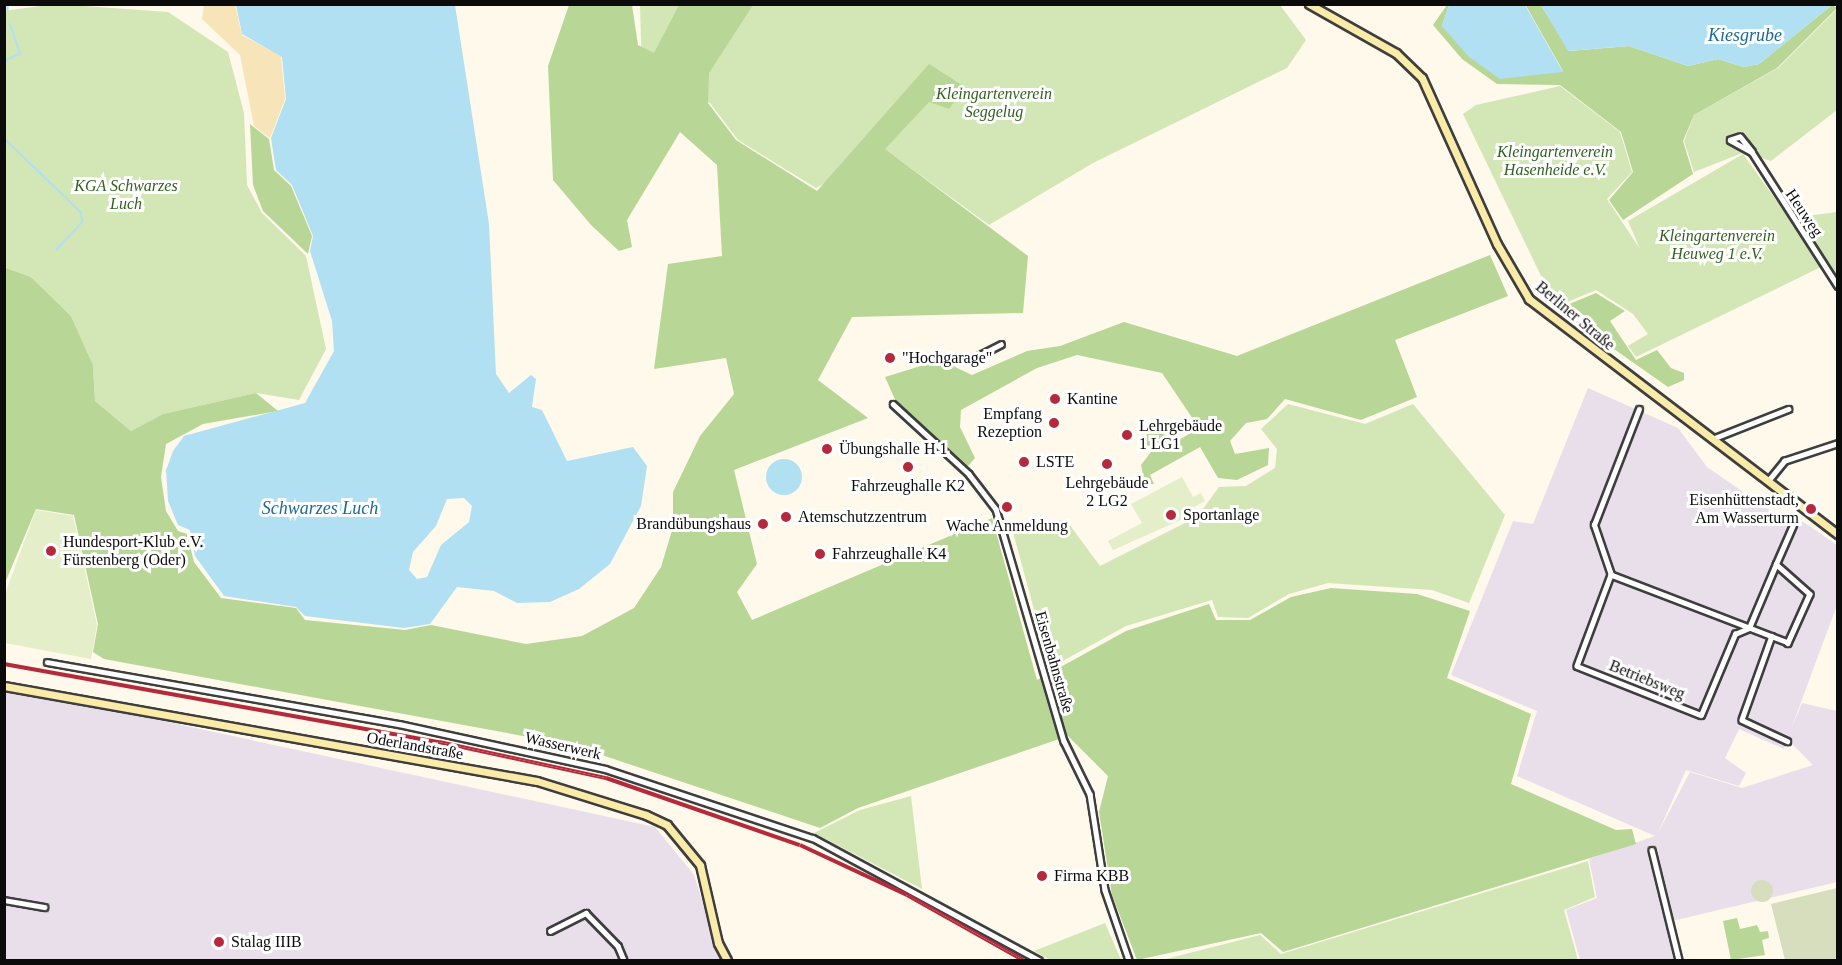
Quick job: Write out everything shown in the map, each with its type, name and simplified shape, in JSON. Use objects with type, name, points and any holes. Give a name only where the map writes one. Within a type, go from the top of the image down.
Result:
[{"type":"street","name":"Berliner Straße","points":[[1309,4],[1396,53],[1422,78],[1438,104],[1497,244],[1529,298],[1838,534]]},
{"type":"street","name":"Heuweg","points":[[1752,152],[1737,148],[1730,140],[1740,136],[1752,152],[1838,286]]},
{"type":"street","points":[[974,358],[1000,344]]},
{"type":"street","name":"Eisenbahnstraße","points":[[893,404],[969,474],[996,509],[1064,741],[1090,794],[1105,890],[1129,960]]},
{"type":"street","points":[[1639,409],[1594,525],[1611,575],[1749,628],[1772,636],[1794,640],[1810,594],[1776,564]]},
{"type":"street","points":[[1712,439],[1788,409]]},
{"type":"street","points":[[1768,481],[1784,460],[1838,442]]},
{"type":"street","name":"Betriebsweg","points":[[1611,575],[1577,666],[1701,715],[1735,634],[1749,628],[1793,525]]},
{"type":"street","points":[[1772,636],[1742,720],[1787,741]]},
{"type":"street","name":"Wasserwerk","points":[[47,662],[399,724],[605,769],[813,838],[1039,960]]},
{"type":"street","name":"Oderlandstraße","points":[[4,686],[537,781],[646,815],[667,825],[700,865],[718,943],[727,960]]},
{"type":"street","points":[[1652,850],[1679,960]]},
{"type":"street","points":[[4,900],[44,907]]},
{"type":"street","points":[[550,932],[586,913],[618,946],[624,960]]},
{"type":"shaded area","points":[[1588,388],[1678,428],[1707,467],[1787,522],[1798,526],[1802,521],[1837,545],[1837,605],[1791,729],[1802,703],[1837,711],[1837,882],[1668,922],[1675,960],[1580,960],[1566,910],[1597,898],[1589,859],[1655,836],[1517,776],[1537,711],[1451,675],[1513,521],[1533,524]],"holes":[[[1739,729],[1784,749],[1788,740],[1813,765],[1742,788],[1690,772],[1657,835],[1686,770],[1739,786],[1746,773],[1725,758]]]},
{"type":"shaded area","points":[[5,687],[655,827],[694,875],[721,960],[5,960]]},
{"type":"green space","name":"KGA Schwarzes Luch","points":[[55,4],[168,12],[228,52],[244,113],[247,185],[262,213],[306,256],[326,349],[299,400],[256,393],[163,414],[131,431],[95,401],[93,365],[71,316],[31,277],[5,267],[4,11]]},
{"type":"green space","points":[[1525,4],[1541,5],[1569,51],[1629,46],[1688,66],[1718,59],[1744,67],[1759,64],[1832,5],[1837,8],[1777,68],[1694,115],[1683,141],[1693,174],[1623,220],[1609,200],[1633,172],[1621,132],[1560,85],[1497,84],[1462,59],[1433,25],[1449,5],[1442,26],[1563,71]]},
{"type":"green space","points":[[569,5],[632,5],[638,45],[654,53],[679,5],[753,5],[709,73],[708,103],[736,140],[817,191],[929,64],[965,87],[949,109],[929,102],[885,149],[1028,256],[1023,313],[852,317],[818,380],[868,418],[734,470],[757,564],[737,592],[752,620],[992,518],[1037,680],[1126,631],[1209,604],[1216,620],[1250,620],[1291,597],[1331,588],[1417,594],[1470,611],[1447,678],[1531,714],[1511,784],[1616,830],[1632,829],[1636,844],[1283,952],[1261,933],[1137,960],[1112,895],[1099,812],[1108,776],[1068,736],[858,808],[820,828],[572,745],[104,659],[93,652],[98,624],[74,515],[36,509],[5,583],[4,267],[31,277],[71,316],[93,365],[95,401],[131,431],[163,414],[256,393],[278,411],[203,424],[166,444],[161,477],[166,511],[178,531],[187,534],[194,562],[221,598],[296,608],[305,620],[405,630],[431,625],[526,644],[582,636],[634,608],[661,567],[673,527],[673,492],[700,436],[734,394],[726,358],[654,369],[668,264],[722,256],[717,165],[680,132],[627,220],[632,247],[619,251],[591,225],[553,180],[548,66]]},
{"type":"green space","name":"Kleingartenverein Seggelug","points":[[640,5],[1280,5],[1306,40],[1287,68],[1093,163],[989,225],[886,150],[816,188],[738,140],[710,103],[642,76]]},
{"type":"green space","points":[[1837,9],[1837,110],[1771,161],[1745,152],[1694,172],[1684,141],[1694,115],[1778,68]]},
{"type":"green space","points":[[1560,86],[1620,132],[1632,172],[1607,199],[1640,249],[1628,221],[1743,154],[1823,266],[1636,357],[1628,346],[1648,334],[1633,314],[1596,290],[1556,307],[1463,114],[1476,105]]},
{"type":"green space","points":[[250,124],[269,139],[274,170],[291,186],[312,236],[308,254],[263,211],[253,185]]},
{"type":"green space","points":[[1838,212],[1837,275],[1798,217]]},
{"type":"green space","points":[[1490,255],[1508,296],[1395,340],[1417,397],[1361,420],[1285,399],[1267,419],[1246,423],[1230,441],[1235,454],[1269,448],[1268,465],[1237,480],[1218,478],[1200,447],[1150,475],[1154,484],[1145,484],[1141,465],[1151,452],[1143,440],[1148,432],[1163,433],[1174,443],[1199,428],[1162,373],[1077,355],[1037,368],[961,410],[960,427],[975,458],[968,466],[897,404],[885,377],[940,360],[972,375],[1027,351],[1060,346],[1124,322],[1237,356]]},
{"type":"green space","points":[[1596,293],[1625,311],[1610,321],[1636,360],[1657,350],[1671,368],[1684,373],[1684,380],[1668,387],[1557,309]]},
{"type":"green space","points":[[1288,404],[1365,424],[1413,404],[1505,515],[1469,603],[1432,590],[1328,583],[1289,594],[1248,618],[1218,617],[1212,600],[1126,626],[1050,668],[1011,525],[1066,520],[1100,566],[1197,517],[1219,487],[1246,486],[1275,468],[1277,449],[1261,429]]},
{"type":"green space","name":"Sportanlage","points":[[1182,477],[1193,497],[1201,493],[1205,501],[1183,513],[1185,518],[1113,550],[1108,541],[1142,523],[1131,504]]},
{"type":"green space","name":"Hundesport-Klub e.V. Fürstenberg (Oder)","points":[[36,510],[73,516],[97,625],[91,659],[5,643],[5,594]]},
{"type":"green space","points":[[911,796],[922,889],[814,833],[860,810]]},
{"type":"green space","points":[[1588,861],[1595,897],[1564,910],[1578,960],[1162,960],[1260,935],[1281,954]]},
{"type":"green space","points":[[1762,880],[1770,883],[1773,891],[1770,899],[1762,902],[1754,899],[1751,891],[1754,883]]},
{"type":"green space","points":[[1837,888],[1837,960],[1785,960],[1771,904]]},
{"type":"green space","points":[[1737,918],[1740,929],[1757,925],[1760,932],[1768,931],[1769,938],[1762,940],[1765,955],[1731,960],[1723,921]]},
{"type":"green space","points":[[1105,923],[1121,960],[1050,960],[1034,951]]},
{"type":"sand","points":[[204,5],[235,5],[242,35],[281,56],[285,99],[270,138],[254,126],[240,55],[202,19]]},
{"type":"water","name":"Schwarzes Luch","points":[[236,5],[455,5],[489,224],[496,374],[509,393],[531,375],[536,379],[532,407],[542,410],[567,461],[633,447],[647,466],[641,506],[610,564],[579,589],[550,602],[517,603],[494,591],[457,587],[430,624],[404,628],[305,616],[296,607],[224,596],[195,556],[190,530],[178,525],[168,501],[166,470],[173,451],[184,436],[305,403],[334,351],[332,321],[310,251],[313,236],[292,185],[276,170],[271,138],[286,99],[282,57],[242,34]],"holes":[[[464,498],[472,506],[469,522],[441,545],[427,577],[417,579],[409,570],[413,552],[436,526],[447,499]]]},
{"type":"water","points":[[1449,5],[1525,5],[1563,72],[1500,79],[1469,57],[1442,26]]},
{"type":"water","name":"Kiesgrube","points":[[1541,5],[1832,5],[1759,64],[1744,67],[1718,59],[1688,66],[1629,46],[1568,51]]},
{"type":"water","points":[[784,459],[797,464],[802,477],[797,490],[784,495],[771,490],[766,477],[771,464]]},
{"type":"waterway","points":[[8,4],[8,10]]},
{"type":"waterway","points":[[4,61],[20,54],[10,25]]},
{"type":"waterway","points":[[4,138],[81,212],[83,222],[57,250]]},
{"type":"railway","points":[[4,664],[439,742],[606,778],[800,845],[907,895],[1023,960]]},
{"type":"place","name":"\"Hochgarage\"","points":[[890,358]]},
{"type":"place","name":"Kantine","points":[[1055,399]]},
{"type":"place","name":"Empfang Rezeption","points":[[1054,423]]},
{"type":"place","name":"Lehrgebäude 1 LG1","points":[[1127,435]]},
{"type":"place","name":"Übungshalle H 1","points":[[827,449]]},
{"type":"place","name":"LSTE","points":[[1024,462]]},
{"type":"place","name":"Lehrgebäude 2 LG2","points":[[1107,464]]},
{"type":"place","name":"Fahrzeughalle K2","points":[[908,467]]},
{"type":"place","name":"Wache Anmeldung","points":[[1007,507]]},
{"type":"place","name":"Eisenhüttenstadt, Am Wasserturm","points":[[1811,509]]},
{"type":"place","name":"Sportanlage","points":[[1171,515]]},
{"type":"place","name":"Atemschutzzentrum","points":[[786,517]]},
{"type":"place","name":"Brandübungshaus","points":[[763,524]]},
{"type":"place","name":"Hundesport-Klub e.V. Fürstenberg (Oder)","points":[[51,551]]},
{"type":"place","name":"Fahrzeughalle K4","points":[[820,554]]},
{"type":"place","name":"Firma KBB","points":[[1042,876]]},
{"type":"place","name":"Stalag IIIB","points":[[219,942]]},
{"type":"park label","name":"Kleingartenverein Hasenheide e.V.","points":[[1555,161]]},
{"type":"park label","name":"Kleingartenverein Heuweg 1 e.V.","points":[[1717,245]]}]
